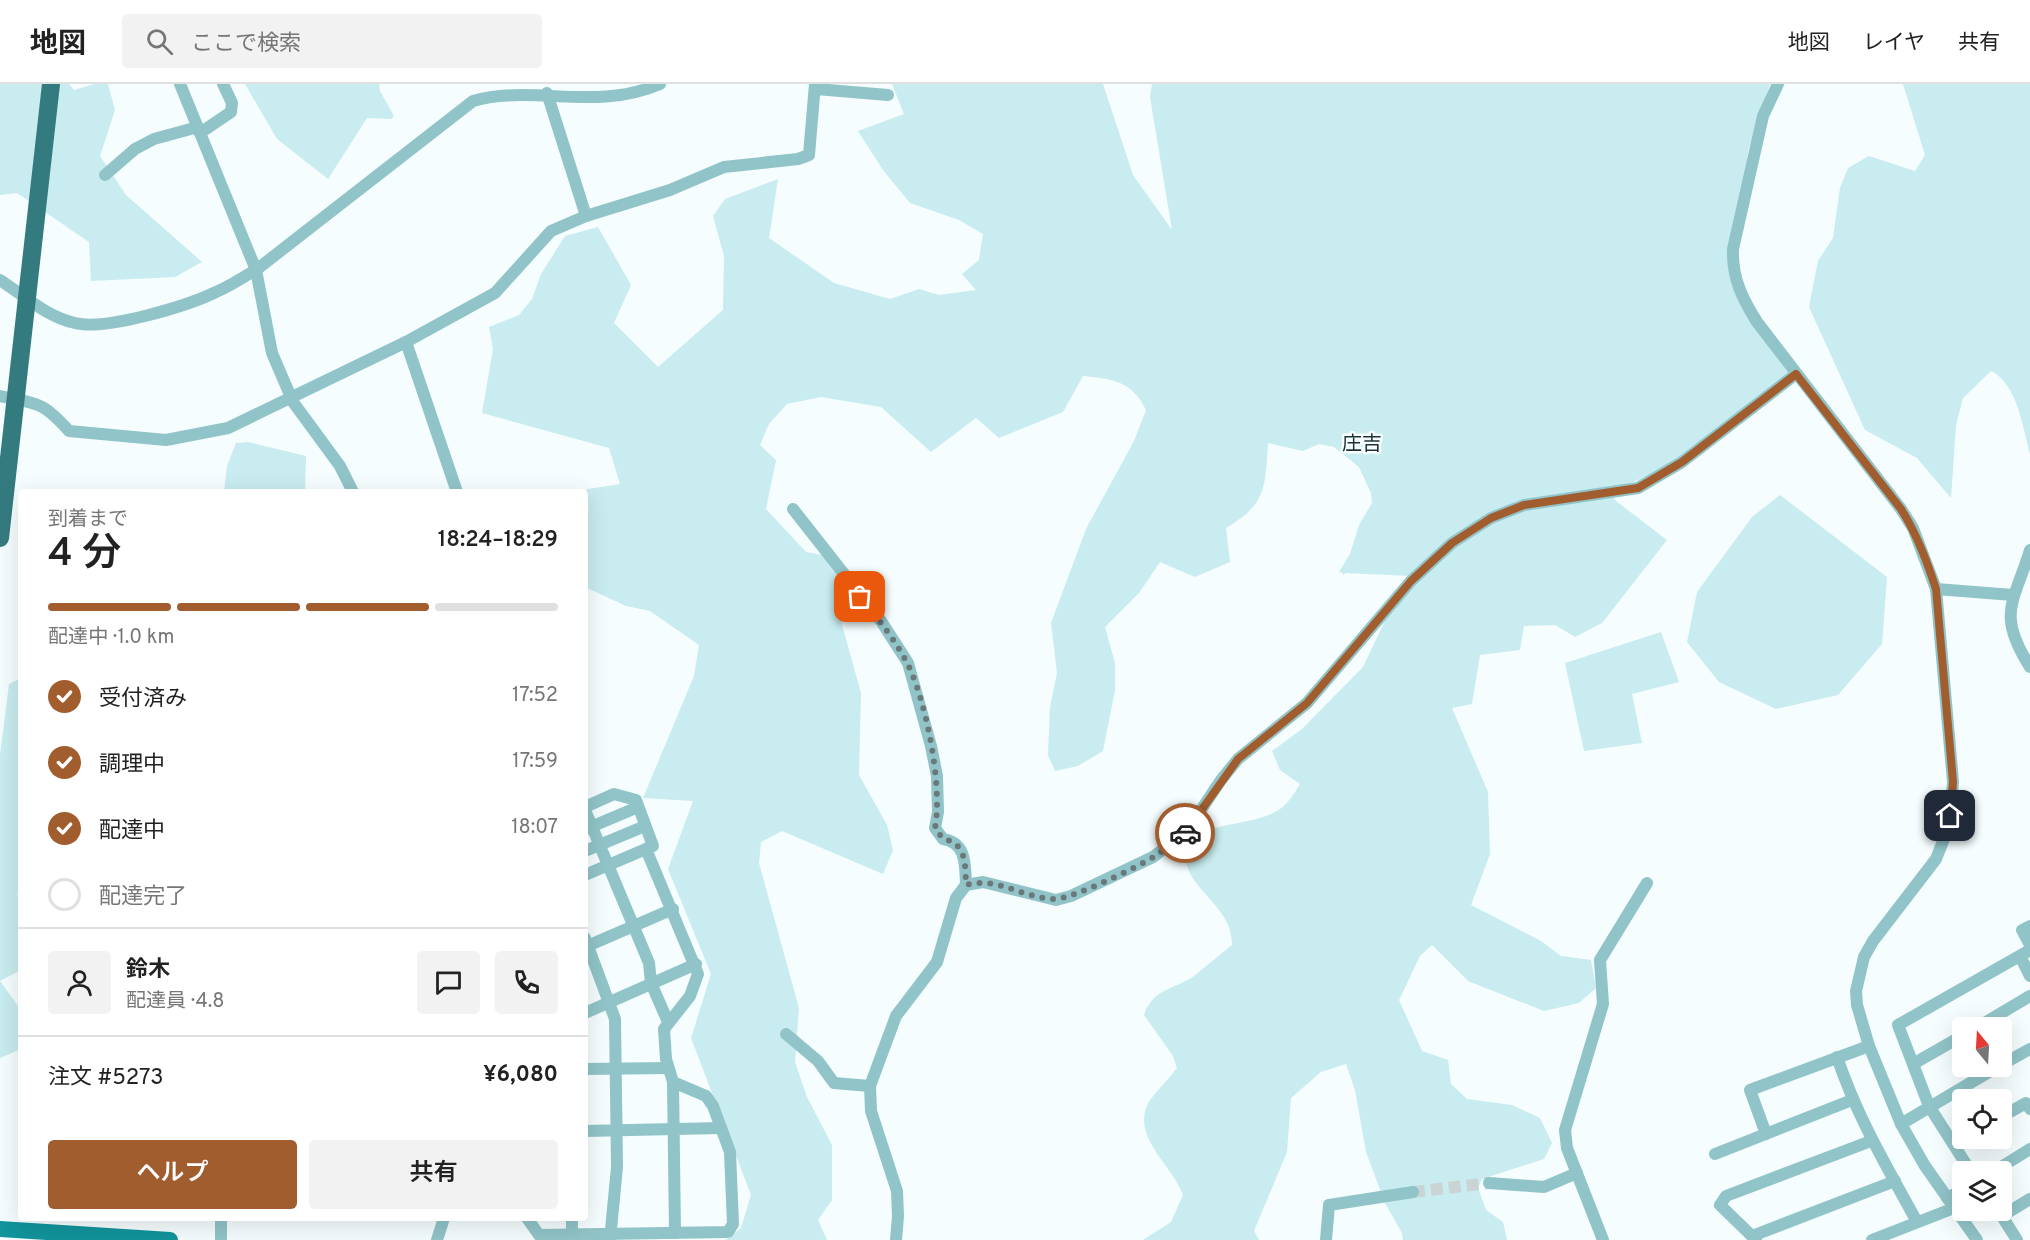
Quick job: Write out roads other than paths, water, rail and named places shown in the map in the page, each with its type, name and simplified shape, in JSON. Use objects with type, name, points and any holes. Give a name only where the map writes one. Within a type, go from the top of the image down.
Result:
[{"type":"highway","points":[[0,538],[51,84]]},
{"type":"main road","points":[[0,1229],[170,1240]]},
{"type":"street","points":[[180,84],[256,270],[272,353],[291,397],[340,466],[352,489]]},
{"type":"street","points":[[105,175],[135,149],[154,139],[199,130],[231,112],[232,103],[223,84]]},
{"type":"street","points":[[0,280],[62,319],[87,325],[105,325],[197,299],[216,292],[256,270],[457,111],[485,96],[529,87],[547,93],[619,96],[660,84]]},
{"type":"street","points":[[1778,84],[1763,116],[1733,249],[1733,268],[1744,303],[1901,509],[1917,536],[1936,589],[1953,782],[1945,840],[1936,859],[1880,932],[1864,957],[1858,976],[1856,998],[1869,1046],[1901,1124],[1950,1203],[1977,1240]]},
{"type":"street","points":[[0,396],[49,409],[69,431],[166,440],[228,428],[406,342],[495,293],[551,231],[586,216],[670,190],[724,167],[798,159],[809,155],[815,87],[888,95]]},
{"type":"street","points":[[547,93],[586,216]]},
{"type":"street","points":[[406,342],[456,489]]},
{"type":"street","points":[[966,885],[991,883],[1056,900],[1071,896],[1153,857],[1187,831],[1238,759],[1307,703],[1411,581],[1452,543],[1491,518],[1524,505],[1638,488],[1682,462],[1796,374]]},
{"type":"street","points":[[793,509],[881,621],[908,663],[929,735],[937,776],[938,812],[935,828],[943,839],[954,841],[962,850],[966,885],[956,898],[937,962],[902,1006],[892,1025],[870,1086],[871,1111],[897,1191],[896,1240]]},
{"type":"street","points":[[2030,550],[2013,595],[2010,627],[2030,667]]},
{"type":"street","points":[[1936,589],[2013,595]]},
{"type":"street","points":[[588,807],[614,794],[636,800],[653,846],[588,874]]},
{"type":"street","points":[[638,807],[589,828],[600,844],[634,926],[649,963],[651,983],[668,1022]]},
{"type":"street","points":[[588,850],[645,826]]},
{"type":"street","points":[[646,849],[696,964],[698,974],[694,990],[668,1022],[663,1039],[673,1082],[673,1130],[667,1235]]},
{"type":"street","points":[[1603,1240],[1567,1148],[1565,1130],[1603,1004],[1600,960],[1647,883]]},
{"type":"street","points":[[588,943],[673,909]]},
{"type":"street","points":[[2030,926],[2022,930],[2030,945]]},
{"type":"street","points":[[588,949],[611,1002],[615,1019],[618,1130],[610,1237]]},
{"type":"street","points":[[1952,1135],[1929,1106],[1898,1025],[2025,953],[2030,976]]},
{"type":"street","points":[[588,1012],[696,964]]},
{"type":"street","points":[[1995,1017],[2030,996]]},
{"type":"street","points":[[786,1034],[818,1061],[834,1083],[870,1086]]},
{"type":"street","points":[[1913,1064],[1952,1042]]},
{"type":"street","points":[[1766,1134],[1750,1090],[1869,1046]]},
{"type":"street","points":[[2012,1059],[2030,1049]]},
{"type":"street","points":[[1837,1057],[1852,1100],[1871,1141],[1917,1222]]},
{"type":"street","points":[[588,1069],[668,1068]]},
{"type":"street","points":[[1901,1124],[1980,1077]]},
{"type":"street","points":[[529,1221],[539,1235],[572,1234],[610,1237],[728,1232],[733,1224],[730,1152],[713,1106],[706,1096],[673,1082]]},
{"type":"street","points":[[1715,1154],[1852,1100]]},
{"type":"street","points":[[2012,1111],[2026,1103],[2030,1108]]},
{"type":"street","points":[[588,1131],[721,1128]]},
{"type":"street","points":[[1871,1141],[1726,1196],[1720,1205],[1754,1238],[1895,1181]]},
{"type":"street","points":[[2011,1161],[2030,1149]]},
{"type":"street","points":[[1489,1183],[1544,1186],[1577,1173]]},
{"type":"street","points":[[1326,1240],[1329,1205],[1413,1192]]},
{"type":"street","points":[[2012,1207],[2030,1199]]},
{"type":"street","points":[[1872,1240],[1917,1222],[1950,1203]]},
{"type":"street","points":[[221,1221],[221,1240]]},
{"type":"street","points":[[437,1240],[443,1221]]},
{"type":"street","points":[[572,1221],[572,1234]]},
{"type":"street","points":[[2005,1221],[2017,1240]]},
{"type":"tunnel","points":[[1413,1192],[1489,1183]]},
{"type":"district","name":"庄吉","points":[[1362,443]]}]
